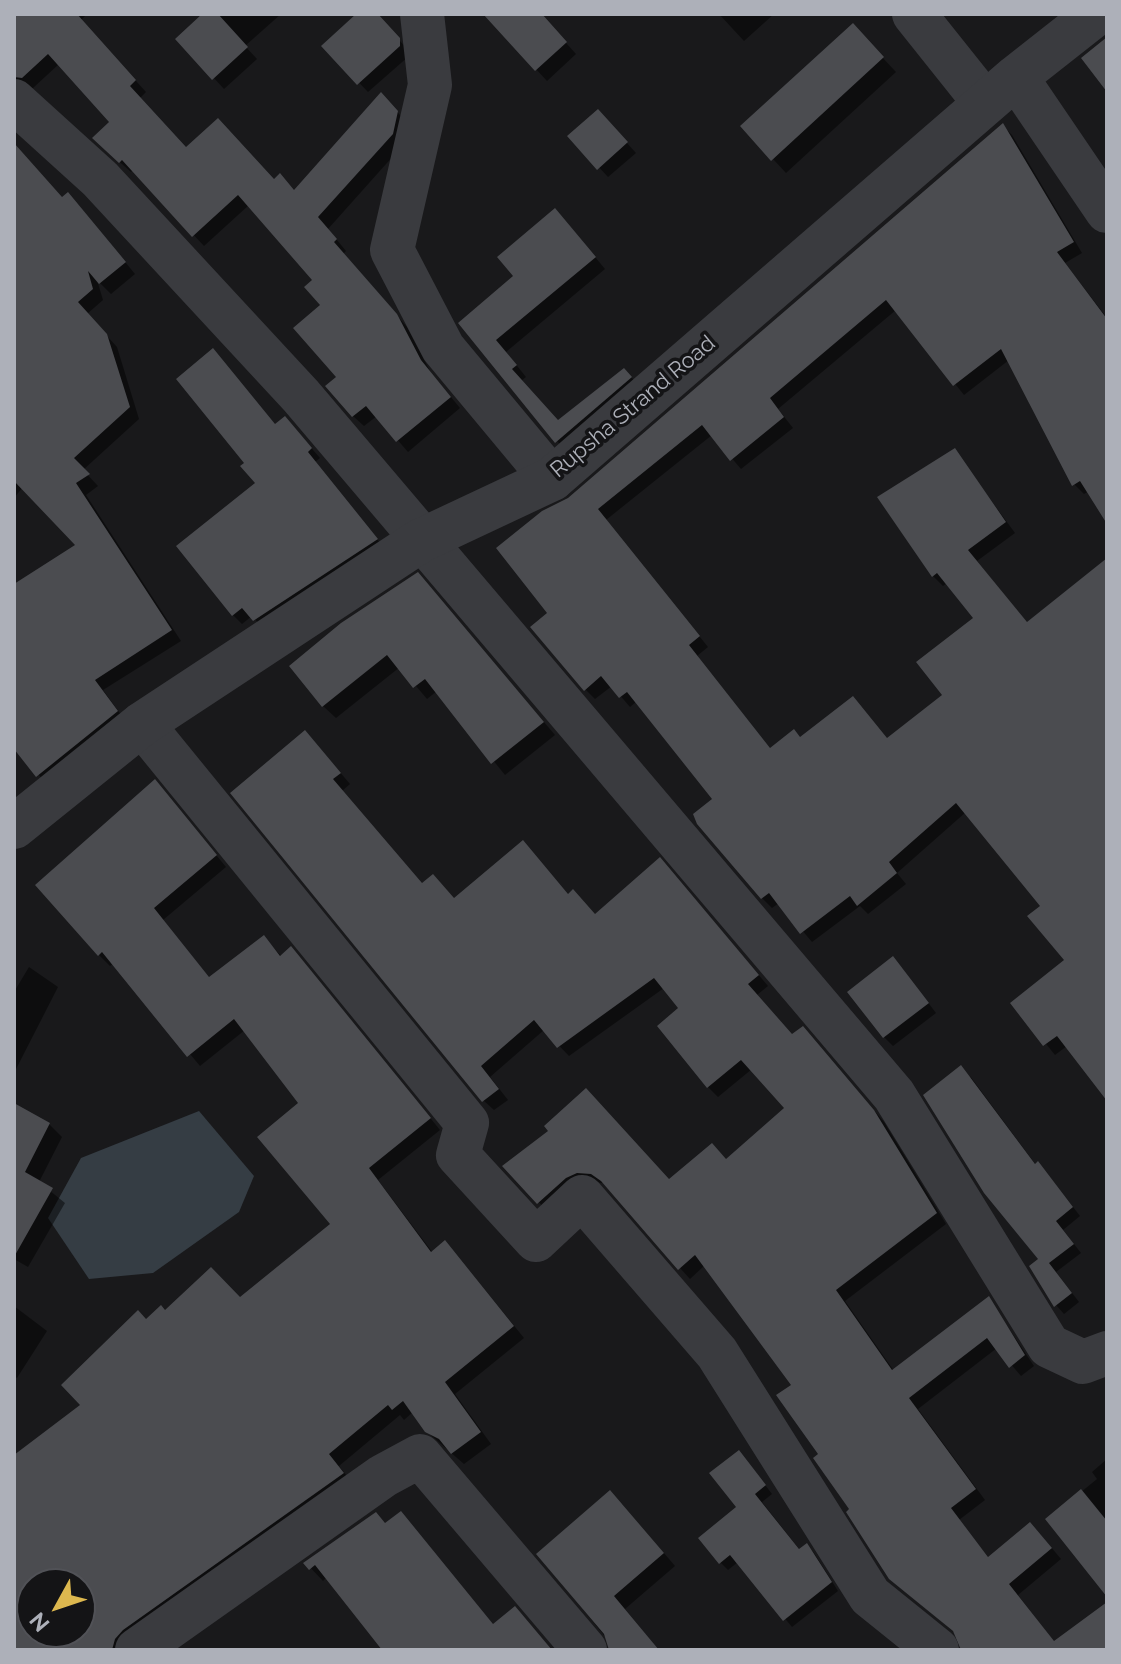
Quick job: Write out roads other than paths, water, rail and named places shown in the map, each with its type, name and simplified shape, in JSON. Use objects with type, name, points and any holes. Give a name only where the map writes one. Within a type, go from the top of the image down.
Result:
[{"type":"street","points":[[422,14],[430,85],[392,250],[443,348],[552,479]]},
{"type":"street","points":[[914,14],[1001,90],[1107,211]]},
{"type":"street","name":"Rupsha Strand Road","points":[[14,827],[142,724],[420,541],[552,479],[1001,90],[1096,14]]},
{"type":"street","points":[[14,101],[100,179],[301,396],[420,541],[525,658],[894,1095],[1049,1346],[1083,1362],[1107,1353]]},
{"type":"street","points":[[142,724],[467,1123],[458,1155],[536,1240],[582,1197],[717,1353],[870,1596],[937,1650]]},
{"type":"street","points":[[137,1650],[383,1476],[420,1456],[585,1650]]}]
